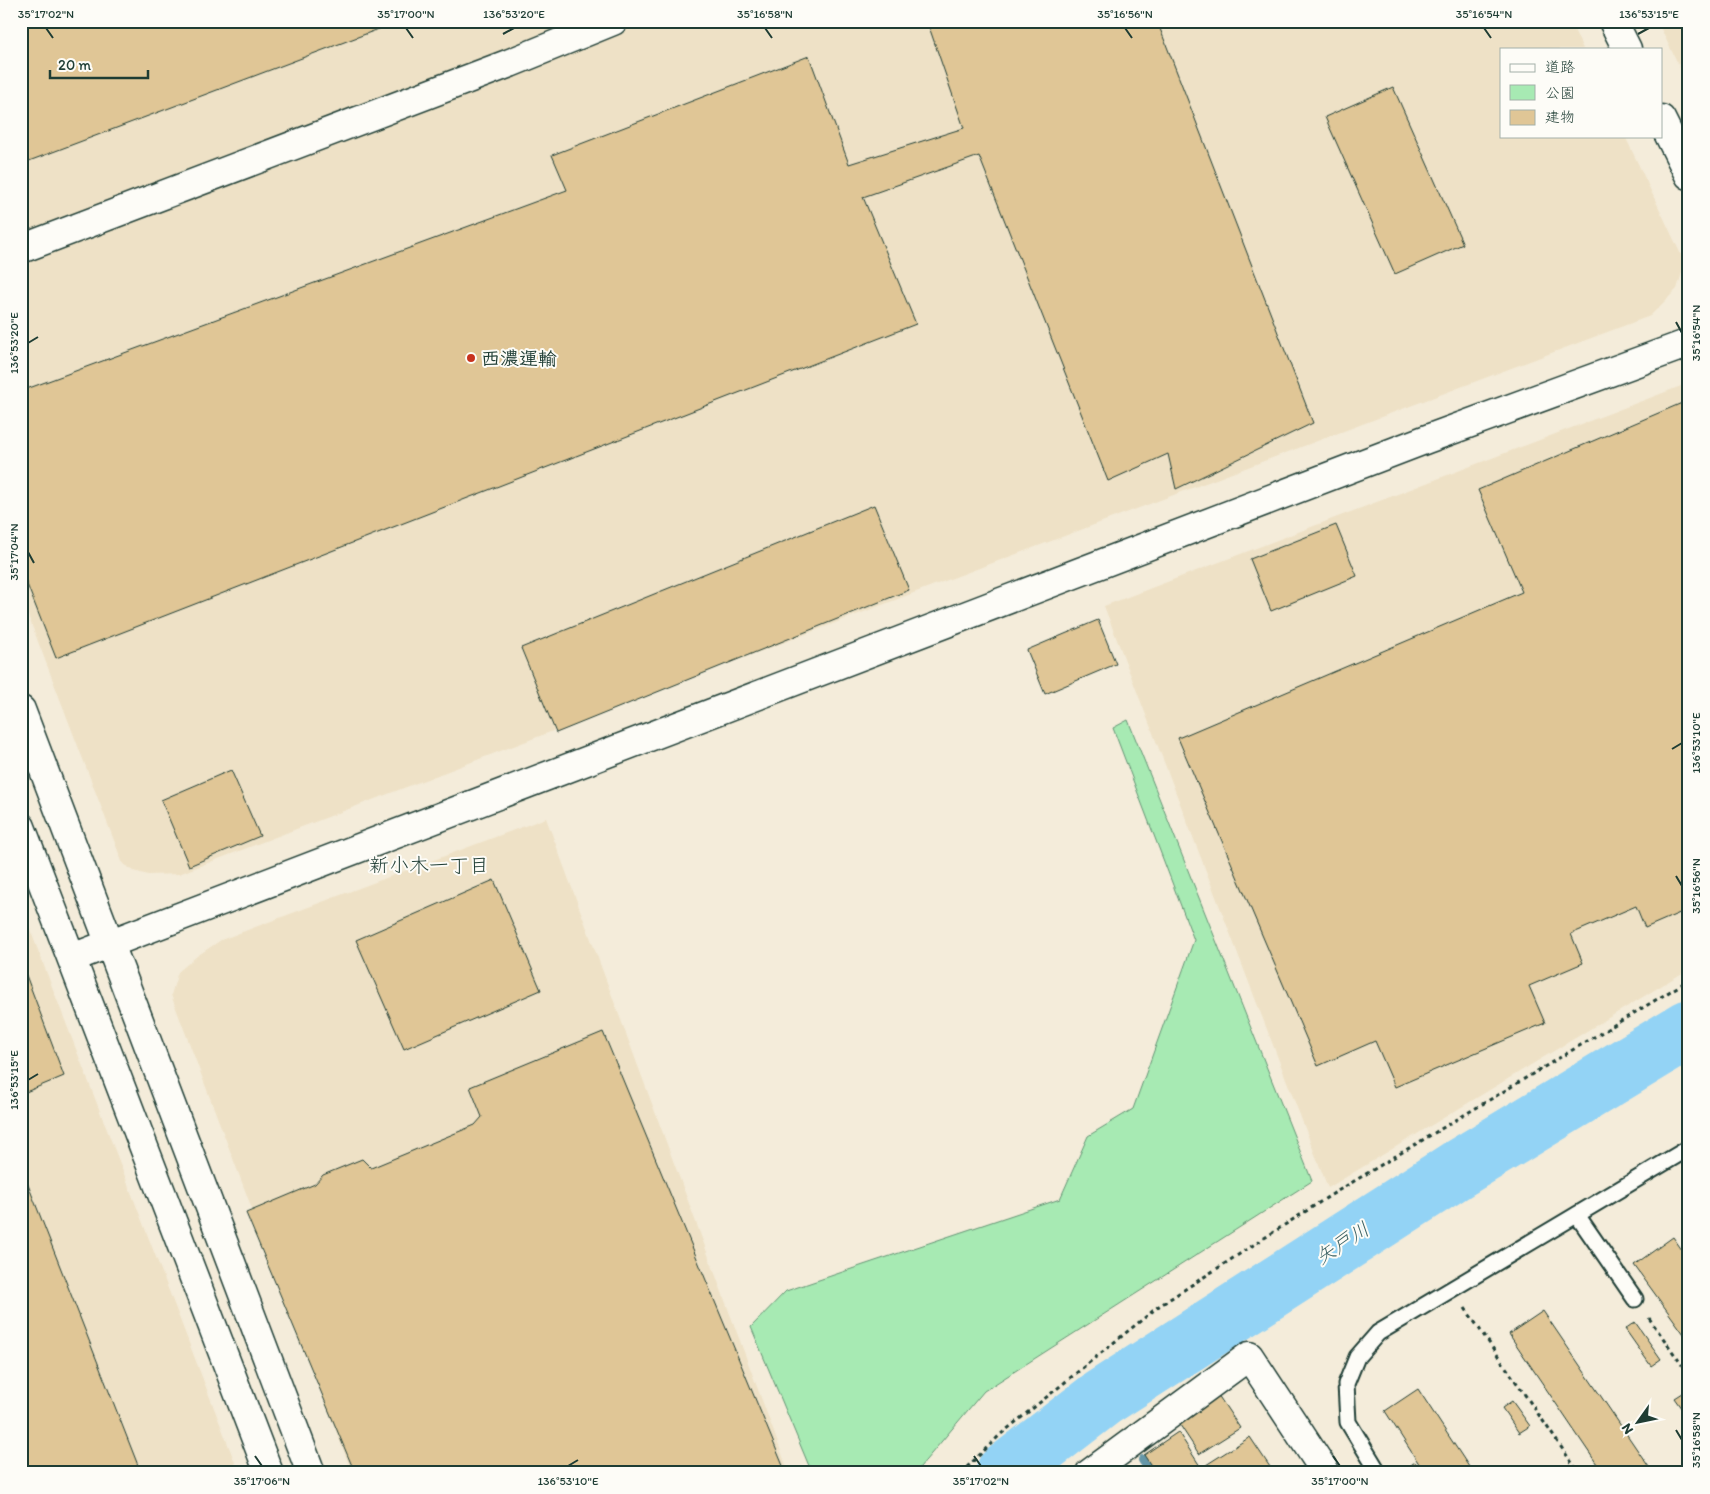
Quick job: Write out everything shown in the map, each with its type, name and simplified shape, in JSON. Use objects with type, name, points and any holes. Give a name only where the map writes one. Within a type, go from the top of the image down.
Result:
[{"type":"street","points":[[21,249],[510,63],[613,21]]},
{"type":"street","points":[[1613,21],[1626,48]]},
{"type":"street","points":[[1662,121],[1689,175]]},
{"type":"street","points":[[72,958],[1427,438],[1689,343]]},
{"type":"street","points":[[21,710],[311,1473]]},
{"type":"street","points":[[21,827],[269,1473]]},
{"type":"street","points":[[1090,1473],[1249,1356],[1326,1473]]},
{"type":"lane","points":[[1379,1473],[1348,1422],[1346,1384],[1357,1357],[1378,1333],[1689,1148]]},
{"type":"lane","points":[[1576,1215],[1635,1299]]},
{"type":"path","points":[[962,1473],[1001,1434],[1159,1306],[1331,1195],[1689,980]]},
{"type":"path","points":[[1452,1289],[1580,1473]]},
{"type":"path","points":[[1635,1299],[1689,1375]]},
{"type":"shaded area","points":[[21,21],[1570,21],[1583,48],[1500,48],[1500,138],[1626,138],[1685,263],[1677,289],[1650,316],[950,579],[179,874],[148,875],[134,871],[123,864],[21,597]]},
{"type":"shaded area","points":[[1657,21],[1689,21],[1689,86]]},
{"type":"shaded area","points":[[1689,383],[1689,969],[1328,1188],[1104,606]]},
{"type":"shaded area","points":[[546,818],[789,1473],[352,1473],[171,995],[178,972],[221,940]]},
{"type":"shaded area","points":[[21,906],[239,1473],[21,1473]]},
{"type":"green space","points":[[1128,720],[1312,1181],[984,1391],[915,1473],[812,1473],[751,1327],[786,1291],[1060,1199],[1088,1136],[1133,1109],[1194,940],[1113,728]]},
{"type":"building","points":[[21,21],[400,21],[21,164]]},
{"type":"building","name":"西濃運輸","points":[[927,21],[1157,21],[1313,423],[1176,489],[1168,454],[1108,481],[979,156],[863,197],[916,324],[56,658],[21,569],[21,391],[567,190],[552,155],[809,56],[849,164],[964,128]]},
{"type":"building","points":[[1393,87],[1463,244],[1395,274],[1325,117]]},
{"type":"building","points":[[1689,400],[1689,909],[1645,928],[1636,906],[1571,934],[1583,963],[1529,986],[1545,1023],[1395,1087],[1375,1041],[1318,1066],[1178,738],[1522,592],[1478,490]]},
{"type":"building","points":[[874,505],[909,590],[556,733],[521,648]]},
{"type":"building","points":[[1336,525],[1357,576],[1271,611],[1250,559]]},
{"type":"building","points":[[1098,620],[1116,664],[1045,694],[1027,650]]},
{"type":"building","points":[[231,770],[260,836],[189,866],[161,800]]},
{"type":"building","points":[[494,880],[541,990],[404,1049],[356,940]]},
{"type":"building","points":[[21,962],[64,1076],[21,1094]]},
{"type":"building","points":[[603,1032],[786,1473],[355,1473],[246,1213],[315,1184],[323,1175],[362,1159],[371,1168],[475,1125],[482,1117],[470,1087]]},
{"type":"building","points":[[21,1167],[141,1473],[21,1473]]},
{"type":"building","points":[[1673,1237],[1689,1260],[1689,1341],[1634,1265]]},
{"type":"building","points":[[1543,1311],[1653,1473],[1603,1473],[1509,1334]]},
{"type":"building","points":[[1635,1322],[1661,1359],[1651,1366],[1625,1329]]},
{"type":"building","points":[[1418,1389],[1473,1473],[1425,1473],[1385,1411]]},
{"type":"building","points":[[1685,1391],[1689,1397],[1689,1419],[1674,1398]]},
{"type":"building","points":[[1218,1395],[1240,1428],[1199,1454],[1178,1422]]},
{"type":"building","points":[[1512,1401],[1530,1426],[1519,1433],[1502,1408]]},
{"type":"building","points":[[1178,1432],[1200,1466],[1190,1473],[1156,1473],[1144,1455]]},
{"type":"building","points":[[1250,1437],[1270,1467],[1262,1473],[1211,1473],[1206,1465]]},
{"type":"building","points":[[1415,1462],[1422,1473],[1412,1473],[1408,1467]]},
{"type":"waterway","name":"矢戸川","points":[[1005,1473],[1102,1398],[1458,1169],[1689,1029]]},
{"type":"waterway","points":[[1143,1460],[1152,1473]]},
{"type":"place","name":"西濃運輸","points":[[471,358]]},
{"type":"district","name":"新小木一丁目","points":[[429,865]]}]
